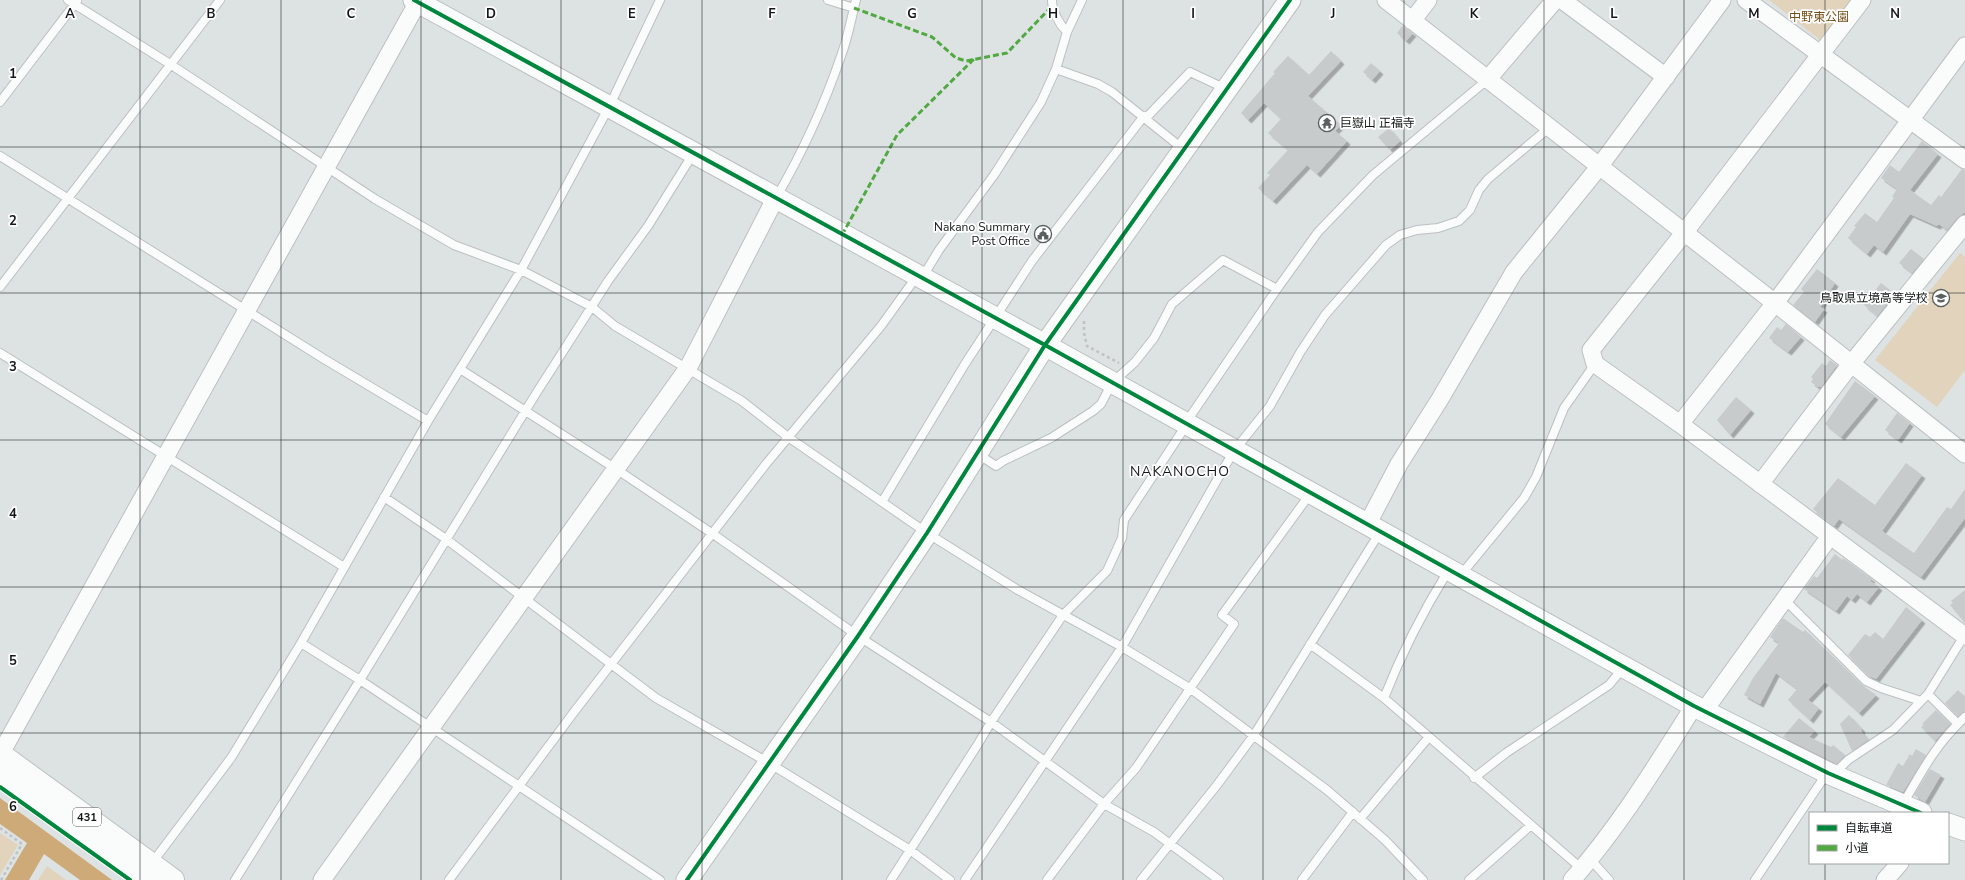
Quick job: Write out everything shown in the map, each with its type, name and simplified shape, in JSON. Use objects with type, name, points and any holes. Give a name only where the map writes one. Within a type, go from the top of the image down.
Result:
[{"type":"highway","name":"431","points":[[0,760],[149,872],[173,880]]},
{"type":"street","points":[[687,880],[858,636],[927,533],[1045,345],[1290,0]]},
{"type":"street","points":[[1386,0],[1412,22],[1550,127],[1599,167],[1775,303],[1965,454]]},
{"type":"street","points":[[1412,22],[1428,0]]},
{"type":"street","points":[[1487,80],[1555,0]]},
{"type":"street","points":[[1562,0],[1666,77]]},
{"type":"street","points":[[1373,528],[1400,464],[1440,399],[1514,272],[1599,167],[1722,0]]},
{"type":"street","points":[[1746,0],[1965,160]]},
{"type":"street","points":[[1862,0],[1684,233],[1591,350],[1595,364],[1680,424],[1964,636]]},
{"type":"street","points":[[0,760],[417,1],[775,199],[1045,345],[1699,709],[1830,774],[1912,809]]},
{"type":"street","points":[[1680,424],[1775,303],[1965,46]]},
{"type":"street","points":[[322,880],[688,368],[775,199]]},
{"type":"street","points":[[1760,484],[1851,364],[1965,224]]},
{"type":"street","points":[[1582,870],[1623,816],[1699,709],[1784,599],[1830,536]]},
{"type":"street","points":[[1949,824],[1965,830]]},
{"type":"street","points":[[1885,880],[1899,864]]},
{"type":"lane","points":[[0,287],[220,0]]},
{"type":"lane","points":[[149,872],[231,758],[301,643],[428,421],[521,270],[609,107],[660,0]]},
{"type":"lane","points":[[775,199],[801,154],[842,55],[855,4],[828,0]]},
{"type":"lane","points":[[1052,0],[1052,6],[1066,32]]},
{"type":"lane","points":[[449,880],[612,664],[788,437],[881,326],[994,175],[1041,102],[1056,69],[1066,32],[1082,0]]},
{"type":"lane","points":[[0,102],[74,1],[375,199],[454,245],[521,270],[592,307],[615,326],[742,401],[788,437],[927,533],[1063,615],[1122,647],[1191,689],[1254,735],[1353,812],[1385,840],[1423,880]]},
{"type":"lane","points":[[1056,69],[1098,84],[1145,117],[1184,150]]},
{"type":"lane","points":[[882,502],[965,364],[1032,261],[1145,117],[1190,72],[1226,90]]},
{"type":"lane","points":[[891,880],[991,722],[1063,615],[1107,571],[1122,538],[1124,520],[1181,433],[1185,424],[1277,289],[1318,232],[1373,175],[1487,80]]},
{"type":"lane","points":[[965,880],[1044,760],[1122,647],[1234,451],[1258,423],[1270,406],[1301,351],[1325,315],[1386,245],[1400,235],[1417,230],[1438,228],[1459,222],[1470,210],[1479,190],[1488,179],[1550,127]]},
{"type":"lane","points":[[235,880],[608,281],[674,188],[693,154]]},
{"type":"lane","points":[[0,156],[428,421]]},
{"type":"lane","points":[[977,453],[996,466],[1003,461],[1051,438],[1093,411],[1101,404],[1112,383],[1135,362],[1154,338],[1172,304],[1223,260],[1277,289]]},
{"type":"lane","points":[[0,354],[344,567]]},
{"type":"lane","points":[[1384,698],[1408,640],[1422,613],[1454,573],[1524,498],[1536,477],[1564,408],[1595,364]]},
{"type":"lane","points":[[460,368],[713,534],[858,636],[991,722],[1104,804],[1170,844],[1220,880]]},
{"type":"lane","points":[[1047,880],[1104,804],[1136,768],[1191,689],[1234,624],[1222,615],[1311,493]]},
{"type":"lane","points":[[384,496],[446,539],[656,698],[769,763],[910,850],[950,880]]},
{"type":"lane","points":[[1141,880],[1217,785],[1254,735],[1310,644],[1373,528]]},
{"type":"lane","points":[[1784,599],[1872,686],[1921,701]]},
{"type":"lane","points":[[1755,880],[1830,774],[1848,760],[1894,730],[1928,694],[1964,636]]},
{"type":"lane","points":[[301,643],[360,680],[660,880]]},
{"type":"lane","points":[[1310,644],[1384,698],[1474,778],[1582,870],[1609,880]]},
{"type":"lane","points":[[1474,778],[1512,749],[1609,686],[1624,667]]},
{"type":"lane","points":[[1928,694],[1958,724]]},
{"type":"lane","points":[[1912,809],[1929,757],[1965,718]]},
{"type":"lane","points":[[1360,819],[1428,738]]},
{"type":"lane","points":[[1302,880],[1353,812]]},
{"type":"lane","points":[[1469,880],[1530,826]]},
{"type":"path","points":[[0,828],[22,844],[1,880]]},
{"type":"green space","name":"中野東公園","points":[[1769,0],[1856,0],[1824,43]]},
{"type":"green space","name":"鳥取県立境高等学校","points":[[1960,253],[1965,257],[1965,370],[1937,407],[1875,360]]},
{"type":"green space","points":[[0,833],[18,845],[0,875]]},
{"type":"green space","points":[[47,866],[66,880],[38,880]]},
{"type":"shaded area","points":[[0,798],[112,880],[80,880],[44,854],[29,880],[5,880],[27,843],[0,824]]},
{"type":"building","points":[[1402,26],[1413,33],[1406,41],[1397,33]]},
{"type":"building","points":[[1331,51],[1341,61],[1308,96],[1341,125],[1335,131],[1347,141],[1317,174],[1307,165],[1273,201],[1258,188],[1270,175],[1267,173],[1288,150],[1268,133],[1281,119],[1264,103],[1248,120],[1241,113],[1275,73],[1273,72],[1288,56],[1309,75]]},
{"type":"building","points":[[1371,63],[1380,71],[1372,80],[1363,72]]},
{"type":"building","points":[[1389,128],[1400,141],[1390,150],[1378,137]]},
{"type":"building","points":[[1922,141],[1938,154],[1910,190],[1931,205],[1939,195],[1941,197],[1962,169],[1965,170],[1965,212],[1957,218],[1947,230],[1939,224],[1937,226],[1910,214],[1883,252],[1874,245],[1867,254],[1848,238],[1856,227],[1854,226],[1865,213],[1877,222],[1894,198],[1892,197],[1897,189],[1881,178],[1890,165],[1899,172]]},
{"type":"building","points":[[1911,249],[1924,259],[1912,273],[1899,263]]},
{"type":"building","points":[[1817,269],[1835,283],[1820,307],[1824,309],[1815,322],[1793,305],[1804,292],[1801,289]]},
{"type":"building","points":[[1881,283],[1895,294],[1877,316],[1864,305]]},
{"type":"building","points":[[1786,324],[1801,337],[1788,352],[1769,338],[1777,327],[1781,330]]},
{"type":"building","points":[[1830,360],[1837,365],[1821,387],[1818,387],[1811,382],[1813,379],[1811,377],[1822,363],[1826,366]]},
{"type":"building","points":[[1855,381],[1875,396],[1841,437],[1825,424]]},
{"type":"building","points":[[1736,397],[1751,410],[1730,435],[1717,420]]},
{"type":"building","points":[[1897,413],[1910,423],[1898,440],[1885,430]]},
{"type":"building","points":[[1906,463],[1922,475],[1882,531],[1914,553],[1947,507],[1951,509],[1965,489],[1965,518],[1921,577],[1839,519],[1834,526],[1813,509],[1838,478],[1875,505]]},
{"type":"building","points":[[1835,554],[1872,579],[1870,581],[1879,587],[1867,602],[1857,594],[1852,600],[1847,596],[1836,611],[1804,589],[1814,576],[1817,578]]},
{"type":"building","points":[[1965,590],[1965,623],[1950,605],[1953,603],[1951,601]]},
{"type":"building","points":[[1906,607],[1922,620],[1876,679],[1869,676],[1848,655],[1865,634],[1870,637],[1875,632],[1883,639]]},
{"type":"building","points":[[1783,618],[1803,632],[1805,630],[1862,685],[1876,695],[1859,713],[1825,682],[1808,700],[1819,708],[1810,720],[1788,700],[1797,689],[1776,673],[1760,704],[1744,695],[1753,678],[1779,643],[1770,637]]},
{"type":"building","points":[[1958,690],[1965,697],[1965,712],[1958,716],[1945,703]]},
{"type":"building","points":[[1936,710],[1950,724],[1935,741],[1921,727],[1924,725],[1922,724]]},
{"type":"building","points":[[1849,715],[1862,729],[1861,731],[1868,740],[1852,751],[1840,724]]},
{"type":"building","points":[[1799,718],[1815,731],[1809,737],[1831,747],[1833,745],[1845,755],[1837,764],[1783,737]]},
{"type":"building","points":[[1916,749],[1926,755],[1903,792],[1886,785],[1898,763],[1903,766],[1910,754],[1912,756]]},
{"type":"building","points":[[1930,769],[1941,775],[1925,802],[1914,795]]},
{"type":"marked path","points":[[854,8],[932,37],[956,58],[966,61],[1007,53],[1052,6]]},
{"type":"marked path","points":[[842,235],[897,135],[974,59]]},
{"type":"cycle path","points":[[414,0],[1045,345],[1694,706],[1828,773],[1919,812]]},
{"type":"cycle path","points":[[687,880],[858,636],[927,533],[1045,345],[1290,0]]},
{"type":"cycle path","points":[[0,787],[130,880]]},
{"type":"place","name":"巨嶽山 正福寺","points":[[1327,123]]},
{"type":"place","name":"Nakano Summary Post Office","points":[[1043,234]]},
{"type":"place","name":"鳥取県立境高等学校","points":[[1941,298]]},
{"type":"district","name":"NAKANOCHO","points":[[1180,471]]}]
